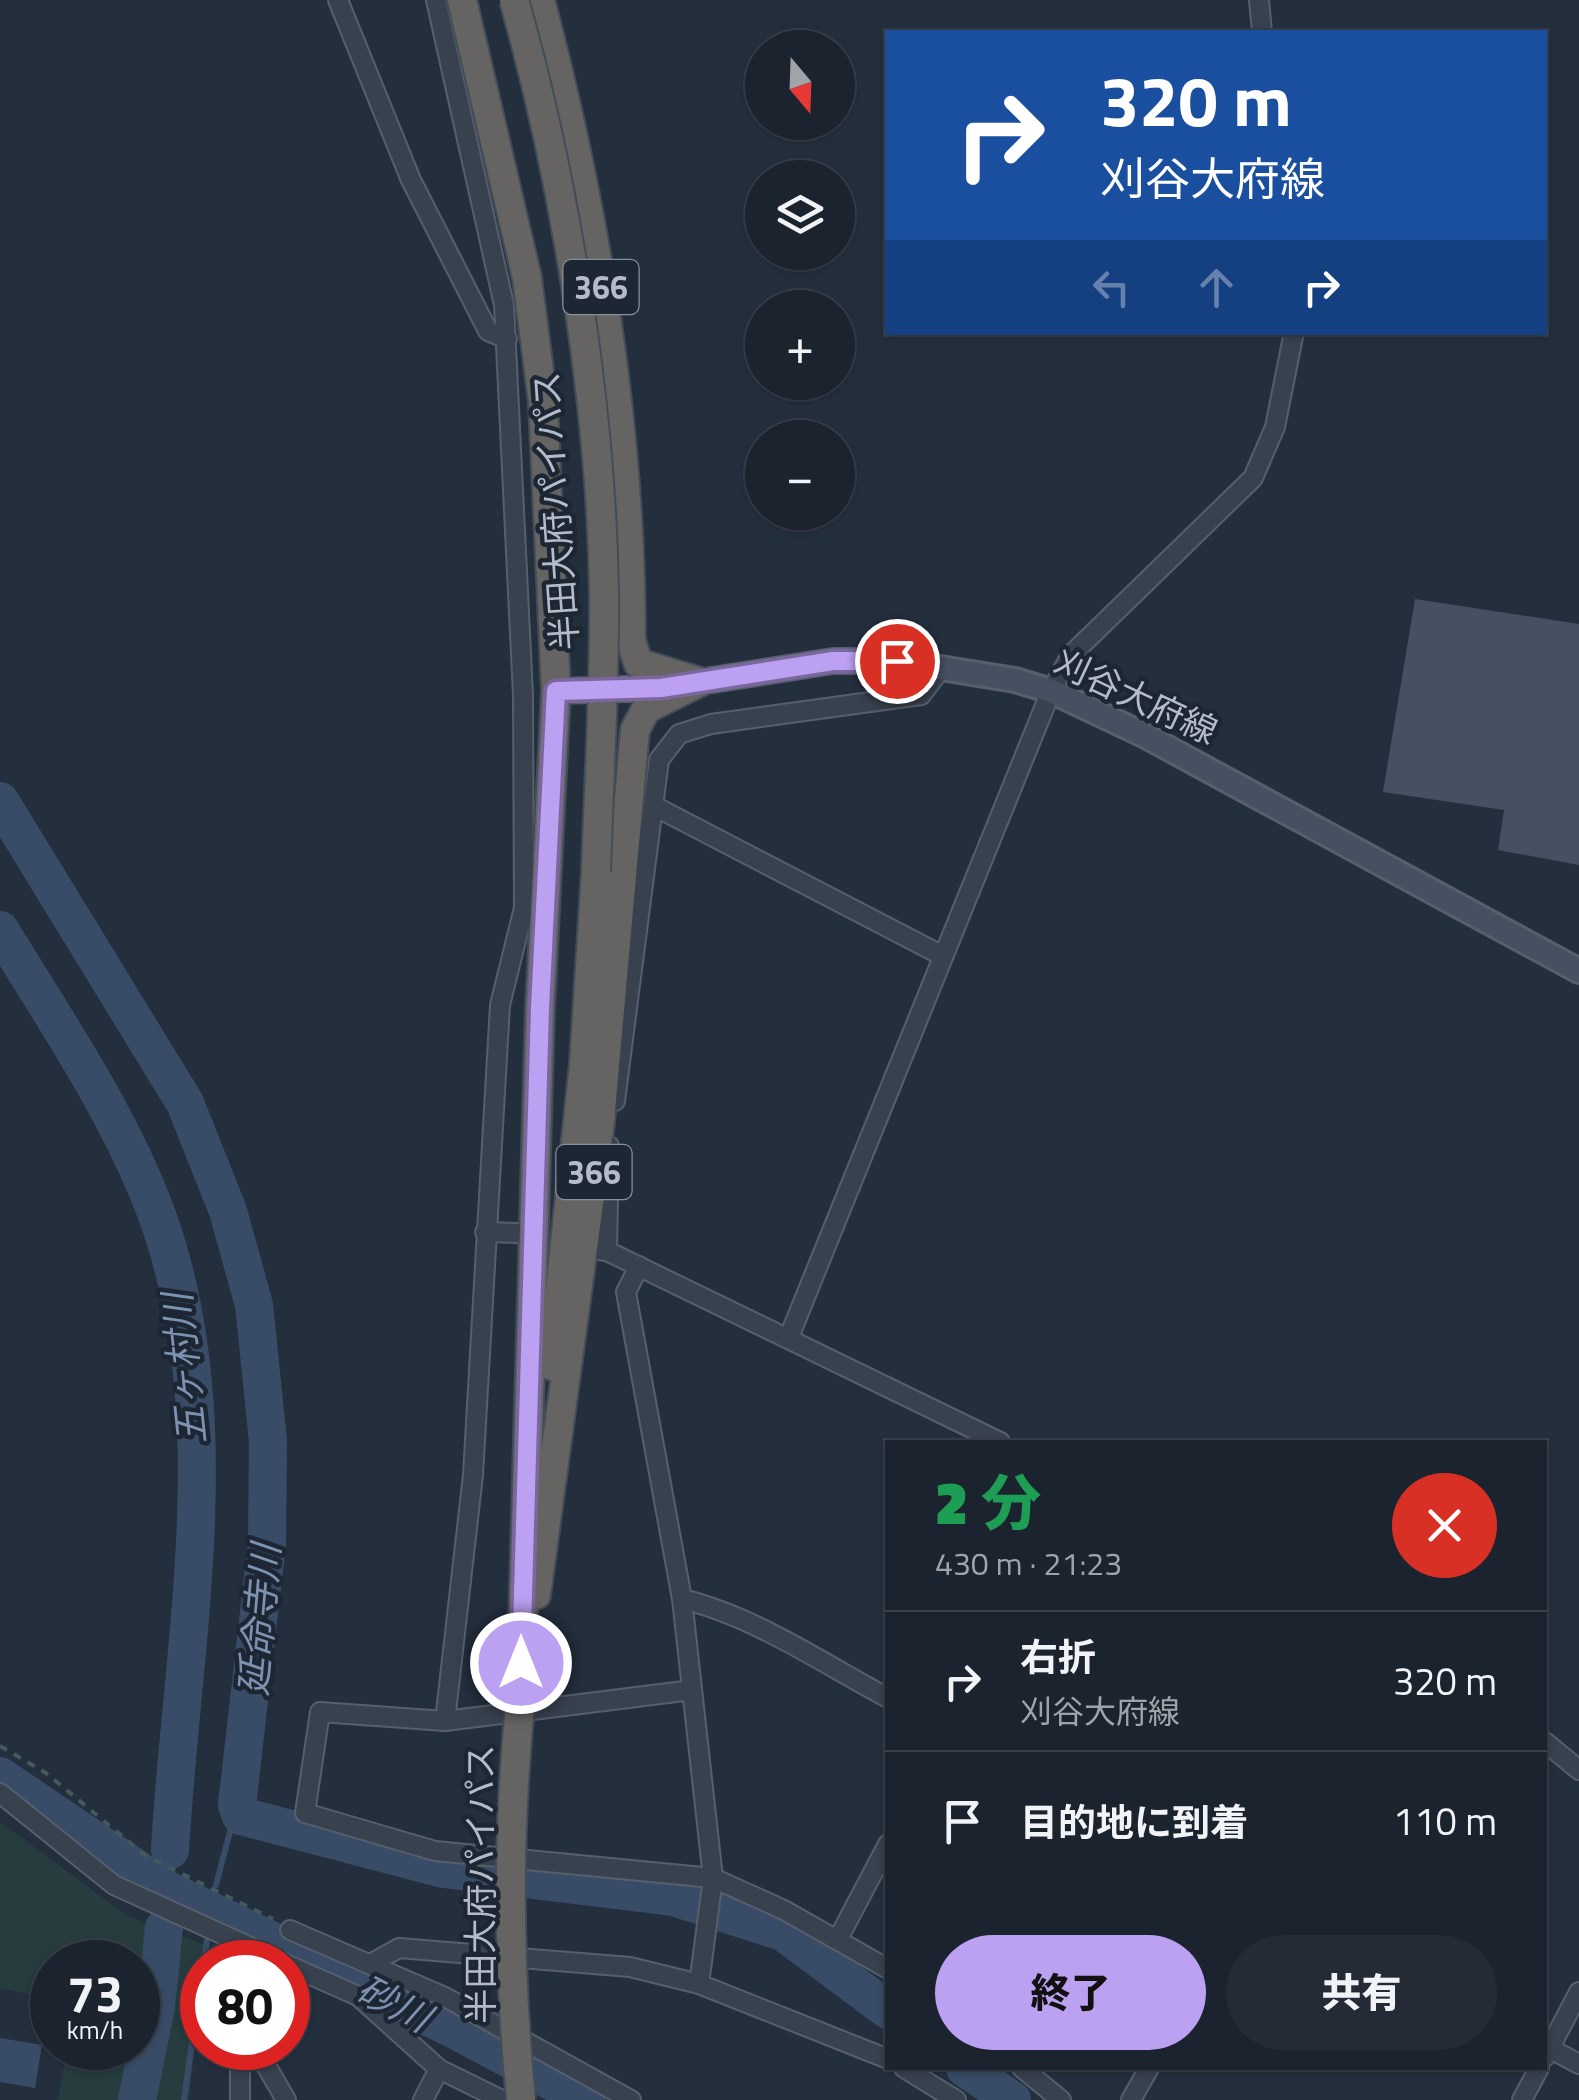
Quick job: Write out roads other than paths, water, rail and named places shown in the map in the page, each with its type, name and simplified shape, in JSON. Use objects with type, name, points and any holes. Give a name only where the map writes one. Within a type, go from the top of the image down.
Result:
[{"type":"highway","name":"366","points":[[462,0],[527,278],[543,402],[556,691],[540,1008],[521,1696]]},
{"type":"highway","name":"半田大府パイパス","points":[[514,0],[532,65],[566,232],[592,420],[604,589],[596,871],[584,1064],[513,1772],[512,1908],[521,2100]]},
{"type":"highway","name":"366","points":[[540,0],[566,98],[594,238],[621,432],[631,640],[638,663],[700,682]]},
{"type":"highway","name":"366","points":[[521,1696],[571,1359],[600,1122],[635,730],[646,710],[700,682]]},
{"type":"main road","name":"刈谷大府線","points":[[556,691],[700,682],[833,661],[943,666],[1052,690],[1252,792],[1579,971]]},
{"type":"street","points":[[338,0],[411,180],[488,331],[508,339]]},
{"type":"street","points":[[436,0],[474,158],[508,339],[523,695],[524,908],[500,1004],[473,1475],[445,1721]]},
{"type":"street","points":[[1260,0],[1262,30]]},
{"type":"street","points":[[789,1336],[1052,690],[1071,655],[1252,478],[1274,427],[1293,335]]},
{"type":"street","points":[[943,666],[920,695],[711,724],[679,734],[659,760],[656,807],[608,1152],[602,1250],[789,1336],[996,1440]]},
{"type":"street","points":[[656,807],[943,956]]},
{"type":"street","points":[[485,1232],[518,1233]]},
{"type":"street","points":[[639,1266],[626,1292],[682,1598],[712,1879],[709,1932],[699,1984]]},
{"type":"street","points":[[682,1598],[707,1604],[885,1696]]},
{"type":"street","points":[[692,1690],[445,1721],[320,1712],[306,1814],[435,1852],[712,1879],[838,1939],[885,1967]]},
{"type":"street","points":[[1547,1744],[1579,1770]]},
{"type":"street","points":[[0,1793],[114,1885],[222,1940]]},
{"type":"street","points":[[838,1939],[885,1850]]},
{"type":"street","points":[[290,1930],[445,1997],[631,2100]]},
{"type":"street","points":[[358,1996],[372,1964],[399,1948],[630,1967],[699,1984],[885,2058]]},
{"type":"street","points":[[310,1975],[358,1996],[439,2069],[502,2100]]},
{"type":"street","points":[[1547,2048],[1579,1992]]},
{"type":"street","points":[[1547,2050],[1579,2064]]},
{"type":"street","points":[[422,2100],[439,2069]]},
{"type":"street","points":[[240,2070],[240,2100]]},
{"type":"street","points":[[269,2070],[286,2100]]},
{"type":"street","points":[[907,2070],[956,2100]]},
{"type":"street","points":[[1024,2070],[1060,2100]]},
{"type":"street","points":[[1131,2100],[1148,2070]]},
{"type":"street","points":[[1522,2100],[1539,2070]]},
{"type":"water","points":[[0,2038],[30,2043],[30,2070],[38,2070],[35,2088],[0,2082]]},
{"type":"waterway","name":"延命寺川","points":[[0,801],[185,1103],[228,1211],[254,1305],[268,1441],[267,1543],[237,1805],[241,1816],[444,1869],[673,1897],[783,1932],[885,2008]]},
{"type":"waterway","name":"五ヶ村川","points":[[0,930],[120,1131],[152,1202],[177,1280],[191,1360],[196,1523],[170,1850]]},
{"type":"waterway","name":"砂川","points":[[0,1776],[168,1890],[451,2028],[587,2100]]},
{"type":"waterway","points":[[216,1885],[237,1805]]},
{"type":"waterway","name":"五ヶ村川","points":[[137,2100],[156,2007],[164,1928]]},
{"type":"waterway","points":[[184,2100],[188,2070]]},
{"type":"waterway","name":"延命寺川","points":[[968,2070],[1012,2100]]}]
